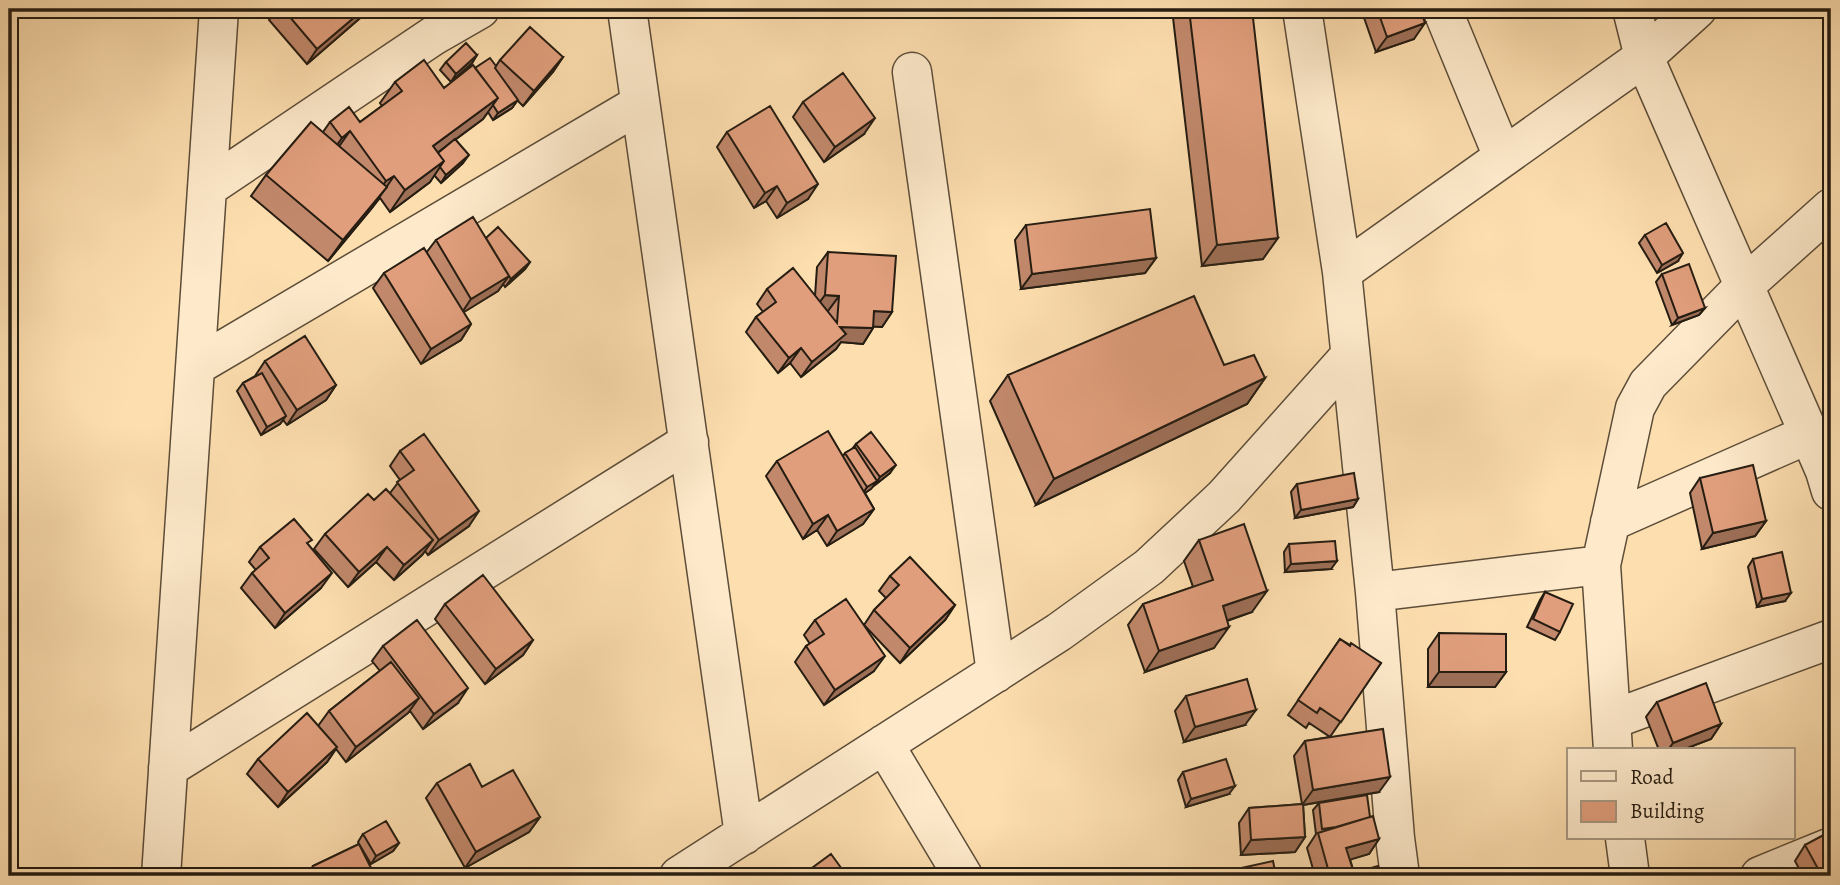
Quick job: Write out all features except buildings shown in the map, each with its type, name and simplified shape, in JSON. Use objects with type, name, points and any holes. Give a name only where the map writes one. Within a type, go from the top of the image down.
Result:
[{"type":"street","points":[[161,876],[219,9]]},
{"type":"street","points":[[207,188],[433,36],[480,9]]},
{"type":"street","points":[[627,9],[744,835]]},
{"type":"street","points":[[1302,9],[1342,272],[1375,592],[1400,876]]},
{"type":"street","points":[[1442,9],[1503,157]]},
{"type":"street","points":[[1632,9],[1644,57],[1829,476]]},
{"type":"street","points":[[1342,272],[1644,57],[1697,9]]},
{"type":"street","points":[[912,72],[996,673]]},
{"type":"street","points":[[196,366],[640,104]]},
{"type":"street","points":[[1831,208],[1745,285],[1648,384],[1635,408],[1601,565],[1612,735],[1831,639]]},
{"type":"street","points":[[702,870],[744,835],[1059,632],[1149,567],[1224,498],[1350,356]]},
{"type":"street","points":[[1610,522],[1809,434]]},
{"type":"street","points":[[169,768],[689,442]]},
{"type":"street","points":[[1375,592],[1601,565]]},
{"type":"street","points":[[884,744],[963,876]]},
{"type":"street","points":[[1625,840],[1630,876]]},
{"type":"street","points":[[1760,876],[1831,847]]},
{"type":"railway","points":[[9,79],[13,9]]}]
